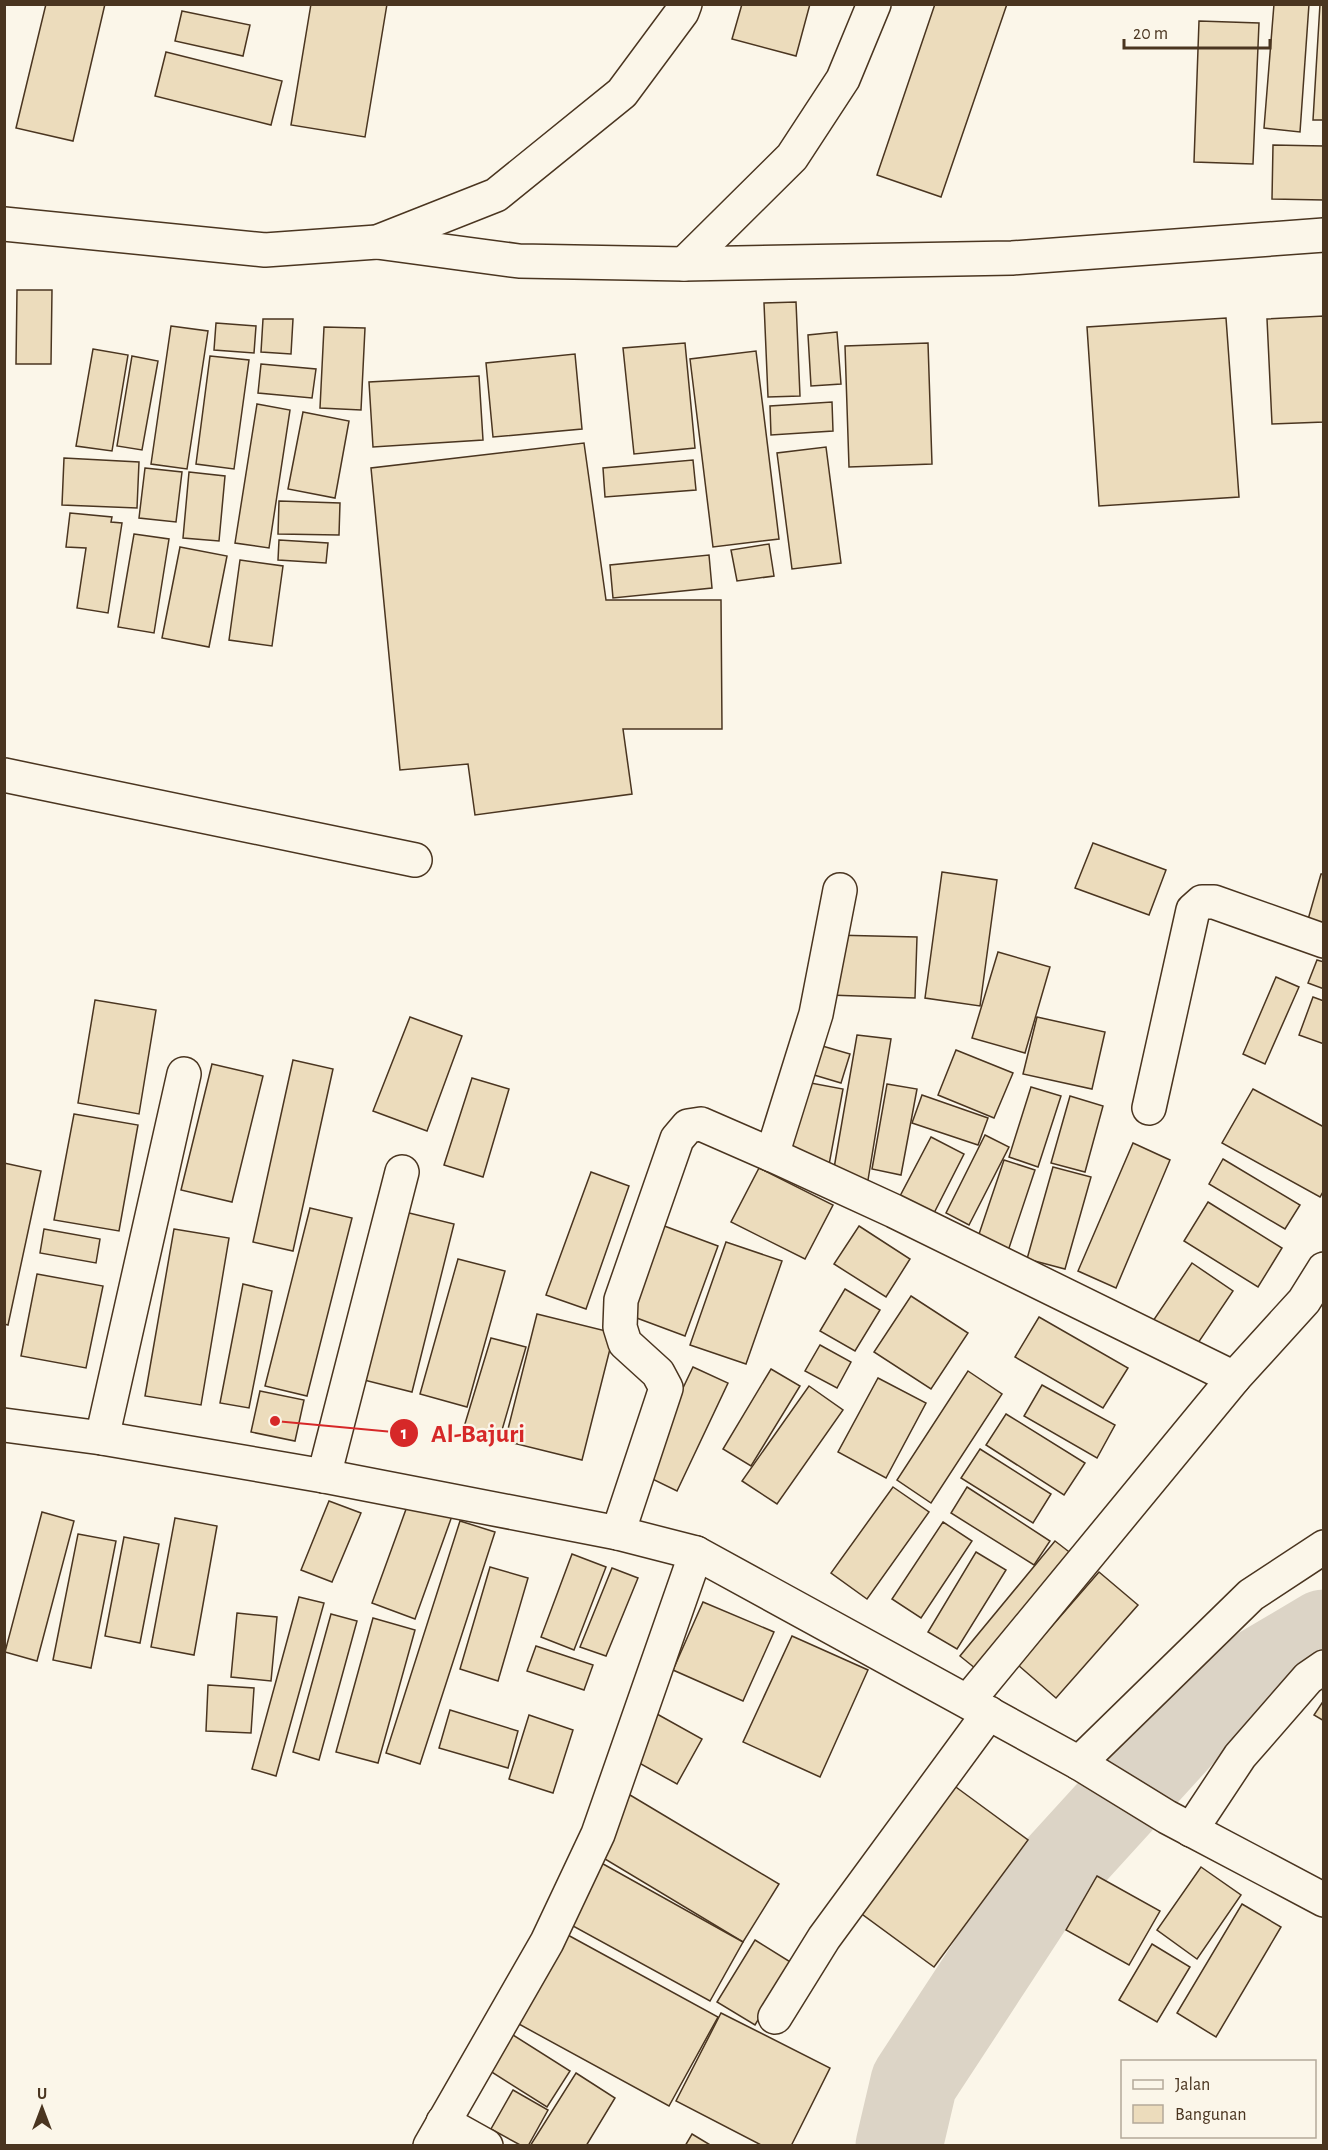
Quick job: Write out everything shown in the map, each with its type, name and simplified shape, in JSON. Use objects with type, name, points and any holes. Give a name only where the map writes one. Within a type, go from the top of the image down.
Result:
[{"type":"street","points":[[377,242],[496,195],[622,93],[682,12],[685,4]]},
{"type":"street","points":[[684,264],[792,158],[843,79],[874,4]]},
{"type":"street","points":[[4,224],[265,250],[377,242],[519,261],[684,264],[1012,258],[1323,235]]},
{"type":"street","points":[[4,775],[415,860]]},
{"type":"street","points":[[772,1155],[816,1014],[840,890]]},
{"type":"street","points":[[1149,1108],[1193,910],[1202,902],[1214,902],[1323,941]]},
{"type":"street","points":[[102,1438],[184,1074]]},
{"type":"street","points":[[618,1533],[666,1388],[658,1373],[625,1343],[620,1327],[621,1300],[676,1139],[688,1126],[702,1124],[894,1211],[1234,1378]]},
{"type":"street","points":[[324,1476],[402,1172]]},
{"type":"street","points":[[775,2017],[978,1707],[1234,1378],[1305,1301],[1323,1269]]},
{"type":"street","points":[[4,1425],[102,1438],[324,1476],[618,1533],[696,1553],[1083,1765],[1179,1823],[1323,1900]]},
{"type":"street","points":[[1083,1765],[1251,1595],[1323,1547]]},
{"type":"street","points":[[486,2145],[436,2134],[547,1942],[598,1834],[696,1553]]},
{"type":"street","points":[[1179,1823],[1308,1678],[1323,1667]]},
{"type":"building","points":[[46,4],[105,4],[73,141],[16,128]]},
{"type":"building","points":[[311,4],[387,4],[365,137],[291,125]]},
{"type":"building","points":[[742,4],[810,4],[796,56],[732,39]]},
{"type":"building","points":[[935,4],[1007,4],[941,197],[877,175]]},
{"type":"building","points":[[1274,4],[1309,4],[1300,132],[1264,128]]},
{"type":"building","points":[[1320,4],[1324,4],[1324,120],[1313,120]]},
{"type":"building","points":[[182,11],[250,25],[243,56],[175,41]]},
{"type":"building","points":[[1199,21],[1259,23],[1253,164],[1194,162]]},
{"type":"building","points":[[166,52],[282,81],[271,125],[155,96]]},
{"type":"building","points":[[1273,145],[1324,146],[1324,200],[1272,199]]},
{"type":"building","points":[[17,290],[52,290],[51,364],[16,364]]},
{"type":"building","points":[[796,302],[800,396],[768,397],[764,303]]},
{"type":"building","points":[[1324,316],[1324,422],[1272,424],[1267,319]]},
{"type":"building","points":[[1226,318],[1239,497],[1099,506],[1087,327]]},
{"type":"building","points":[[263,319],[293,319],[291,354],[261,352]]},
{"type":"building","points":[[216,323],[256,326],[254,353],[214,350]]},
{"type":"building","points":[[171,326],[208,331],[187,469],[151,464]]},
{"type":"building","points":[[324,327],[365,328],[361,410],[320,408]]},
{"type":"building","points":[[837,332],[841,384],[811,386],[808,335]]},
{"type":"building","points":[[685,343],[695,448],[634,454],[623,348]]},
{"type":"building","points":[[928,343],[932,464],[849,467],[845,346]]},
{"type":"building","points":[[93,349],[128,355],[112,451],[76,446]]},
{"type":"building","points":[[756,351],[779,539],[713,547],[690,359]]},
{"type":"building","points":[[575,354],[582,429],[493,437],[486,363]]},
{"type":"building","points":[[132,356],[158,361],[142,450],[117,446]]},
{"type":"building","points":[[210,356],[249,360],[234,469],[196,464]]},
{"type":"building","points":[[261,364],[316,369],[312,398],[258,393]]},
{"type":"building","points":[[479,376],[483,440],[373,447],[369,382]]},
{"type":"building","points":[[832,402],[833,431],[771,435],[770,406]]},
{"type":"building","points":[[257,404],[290,410],[269,548],[235,543]]},
{"type":"building","points":[[303,412],[349,421],[335,498],[288,489]]},
{"type":"building","points":[[584,443],[606,600],[721,600],[722,729],[623,729],[632,794],[475,815],[468,764],[400,770],[371,468]]},
{"type":"building","points":[[826,447],[841,563],[792,569],[777,453]]},
{"type":"building","points":[[64,458],[139,462],[137,508],[62,505]]},
{"type":"building","points":[[693,460],[696,490],[605,497],[603,468]]},
{"type":"building","points":[[145,468],[182,472],[176,522],[139,518]]},
{"type":"building","points":[[189,472],[225,476],[219,541],[183,538]]},
{"type":"building","points":[[279,501],[340,503],[339,535],[278,534]]},
{"type":"building","points":[[70,513],[112,517],[111,522],[122,523],[108,613],[77,608],[86,548],[66,547]]},
{"type":"building","points":[[134,534],[169,539],[154,633],[118,627]]},
{"type":"building","points":[[279,540],[328,543],[326,563],[278,560]]},
{"type":"building","points":[[769,544],[774,576],[737,581],[731,550]]},
{"type":"building","points":[[180,547],[227,556],[209,647],[162,638]]},
{"type":"building","points":[[709,555],[712,588],[613,598],[610,565]]},
{"type":"building","points":[[240,560],[283,566],[272,646],[229,640]]},
{"type":"building","points":[[1093,843],[1166,870],[1149,915],[1075,888]]},
{"type":"building","points":[[942,872],[997,880],[980,1006],[925,998]]},
{"type":"building","points":[[1321,874],[1324,874],[1324,935],[1305,930]]},
{"type":"building","points":[[832,935],[917,937],[915,998],[829,995]]},
{"type":"building","points":[[998,952],[1050,967],[1025,1053],[972,1038]]},
{"type":"building","points":[[1317,960],[1324,962],[1324,989],[1308,983]]},
{"type":"building","points":[[1276,977],[1299,987],[1265,1064],[1243,1054]]},
{"type":"building","points":[[1313,997],[1324,1001],[1324,1044],[1299,1035]]},
{"type":"building","points":[[95,1000],[156,1010],[139,1114],[78,1103]]},
{"type":"building","points":[[410,1017],[462,1036],[427,1131],[373,1111]]},
{"type":"building","points":[[1037,1017],[1105,1032],[1092,1089],[1023,1074]]},
{"type":"building","points":[[857,1035],[891,1039],[868,1180],[833,1174]]},
{"type":"building","points":[[812,1043],[850,1054],[841,1083],[804,1072]]},
{"type":"building","points":[[956,1050],[1013,1073],[994,1118],[938,1095]]},
{"type":"building","points":[[293,1060],[333,1069],[293,1251],[253,1242]]},
{"type":"building","points":[[212,1064],[263,1076],[232,1202],[181,1190]]},
{"type":"building","points":[[472,1078],[509,1089],[483,1177],[444,1165]]},
{"type":"building","points":[[800,1081],[843,1089],[829,1165],[786,1157]]},
{"type":"building","points":[[887,1084],[917,1089],[901,1175],[872,1169]]},
{"type":"building","points":[[1031,1087],[1061,1096],[1038,1167],[1009,1157]]},
{"type":"building","points":[[1253,1089],[1324,1127],[1324,1190],[1320,1197],[1222,1143]]},
{"type":"building","points":[[922,1095],[988,1118],[978,1145],[912,1123]]},
{"type":"building","points":[[1070,1096],[1103,1106],[1085,1172],[1051,1163]]},
{"type":"building","points":[[74,1114],[138,1125],[119,1231],[54,1220]]},
{"type":"building","points":[[985,1135],[1009,1147],[969,1225],[946,1213]]},
{"type":"building","points":[[931,1137],[964,1154],[933,1215],[899,1198]]},
{"type":"building","points":[[1133,1143],[1170,1160],[1116,1288],[1078,1271]]},
{"type":"building","points":[[1223,1159],[1300,1205],[1285,1229],[1209,1184]]},
{"type":"building","points":[[1004,1160],[1035,1170],[1007,1254],[976,1243]]},
{"type":"building","points":[[4,1163],[41,1171],[8,1325],[4,1324]]},
{"type":"building","points":[[1053,1167],[1091,1177],[1065,1269],[1027,1259]]},
{"type":"building","points":[[759,1168],[833,1205],[805,1259],[731,1222]]},
{"type":"building","points":[[591,1172],[629,1186],[586,1309],[546,1295]]},
{"type":"building","points":[[1208,1202],[1282,1248],[1258,1287],[1184,1241]]},
{"type":"building","points":[[310,1208],[352,1218],[307,1396],[265,1386]]},
{"type":"building","points":[[397,1210],[454,1224],[412,1392],[356,1378]]},
{"type":"building","points":[[659,1224],[718,1246],[685,1336],[626,1314]]},
{"type":"building","points":[[859,1226],[910,1259],[886,1297],[834,1264]]},
{"type":"building","points":[[44,1229],[100,1239],[96,1263],[40,1253]]},
{"type":"building","points":[[174,1229],[229,1238],[201,1405],[145,1396]]},
{"type":"building","points":[[726,1242],[782,1261],[746,1364],[690,1345]]},
{"type":"building","points":[[458,1259],[505,1271],[467,1407],[420,1394]]},
{"type":"building","points":[[1192,1263],[1233,1291],[1194,1349],[1153,1321]]},
{"type":"building","points":[[37,1274],[103,1286],[86,1368],[21,1356]]},
{"type":"building","points":[[243,1284],[272,1291],[249,1408],[220,1403]]},
{"type":"building","points":[[845,1289],[880,1310],[855,1351],[820,1331]]},
{"type":"building","points":[[911,1296],[968,1333],[931,1389],[874,1352]]},
{"type":"building","points":[[537,1314],[614,1333],[582,1460],[505,1441]]},
{"type":"building","points":[[1039,1317],[1128,1368],[1103,1408],[1015,1357]]},
{"type":"building","points":[[491,1338],[526,1347],[500,1437],[464,1427]]},
{"type":"building","points":[[820,1345],[851,1362],[837,1388],[805,1371]]},
{"type":"building","points":[[693,1367],[728,1383],[677,1491],[642,1474]]},
{"type":"building","points":[[771,1369],[800,1386],[751,1466],[723,1449]]},
{"type":"building","points":[[968,1371],[1002,1394],[931,1503],[897,1480]]},
{"type":"building","points":[[878,1378],[926,1403],[886,1478],[838,1452]]},
{"type":"building","points":[[1042,1385],[1115,1425],[1097,1458],[1024,1416]]},
{"type":"building","points":[[809,1386],[843,1410],[777,1504],[742,1481]]},
{"type":"building","points":[[260,1391],[304,1400],[295,1441],[251,1432]]},
{"type":"building","points":[[1006,1414],[1085,1463],[1064,1495],[986,1445]]},
{"type":"building","points":[[980,1449],[1051,1494],[1033,1523],[961,1478]]},
{"type":"building","points":[[893,1487],[929,1512],[867,1599],[831,1573]]},
{"type":"building","points":[[967,1487],[1050,1541],[1034,1565],[951,1513]]},
{"type":"building","points":[[329,1501],[361,1513],[332,1582],[301,1570]]},
{"type":"building","points":[[409,1501],[452,1516],[415,1619],[372,1603]]},
{"type":"building","points":[[42,1512],[74,1521],[37,1661],[5,1652]]},
{"type":"building","points":[[175,1518],[217,1526],[194,1655],[151,1647]]},
{"type":"building","points":[[460,1521],[495,1532],[420,1764],[386,1753]]},
{"type":"building","points":[[943,1522],[972,1541],[921,1618],[892,1599]]},
{"type":"building","points":[[78,1534],[116,1541],[91,1668],[53,1660]]},
{"type":"building","points":[[124,1537],[159,1544],[140,1643],[105,1636]]},
{"type":"building","points":[[1055,1541],[1081,1561],[986,1677],[960,1656]]},
{"type":"building","points":[[976,1552],[1006,1570],[957,1649],[928,1632]]},
{"type":"building","points":[[572,1554],[606,1567],[574,1650],[541,1637]]},
{"type":"building","points":[[490,1567],[528,1578],[498,1681],[460,1669]]},
{"type":"building","points":[[612,1568],[638,1578],[606,1656],[580,1647]]},
{"type":"building","points":[[1099,1572],[1138,1605],[1056,1698],[1018,1665]]},
{"type":"building","points":[[299,1597],[324,1603],[276,1776],[252,1769]]},
{"type":"building","points":[[703,1602],[774,1632],[743,1701],[673,1670]]},
{"type":"building","points":[[237,1613],[277,1617],[271,1681],[231,1677]]},
{"type":"building","points":[[331,1614],[357,1621],[319,1760],[293,1752]]},
{"type":"building","points":[[373,1618],[415,1630],[378,1763],[336,1752]]},
{"type":"building","points":[[792,1636],[868,1670],[820,1777],[743,1742]]},
{"type":"building","points":[[536,1646],[593,1665],[584,1690],[527,1671]]},
{"type":"building","points":[[208,1685],[254,1688],[251,1733],[206,1731]]},
{"type":"building","points":[[1324,1700],[1324,1721],[1314,1715]]},
{"type":"building","points":[[450,1710],[518,1731],[508,1768],[439,1748]]},
{"type":"building","points":[[657,1714],[702,1739],[677,1784],[632,1759]]},
{"type":"building","points":[[529,1715],[573,1730],[553,1793],[509,1779]]},
{"type":"building","points":[[949,1782],[1028,1840],[934,1967],[855,1909]]},
{"type":"building","points":[[630,1795],[779,1884],[743,1942],[595,1853]]},
{"type":"building","points":[[596,1860],[743,1942],[710,2001],[562,1920]]},
{"type":"building","points":[[1201,1867],[1241,1895],[1197,1959],[1157,1930]]},
{"type":"building","points":[[1097,1876],[1160,1911],[1129,1965],[1066,1930]]},
{"type":"building","points":[[1242,1904],[1281,1927],[1216,2037],[1177,2013]]},
{"type":"building","points":[[566,1934],[718,2017],[669,2106],[517,2023]]},
{"type":"building","points":[[755,1940],[792,1963],[755,2025],[717,2002]]},
{"type":"building","points":[[1152,1944],[1190,1967],[1157,2022],[1119,2000]]},
{"type":"building","points":[[721,2013],[830,2068],[791,2146],[763,2146],[676,2101]]},
{"type":"building","points":[[502,2028],[570,2071],[547,2107],[479,2064]]},
{"type":"building","points":[[576,2073],[615,2098],[586,2146],[530,2146]]},
{"type":"building","points":[[513,2090],[548,2110],[528,2146],[522,2146],[491,2129]]},
{"type":"building","points":[[692,2134],[712,2146],[685,2146]]},
{"type":"waterway","points":[[899,2146],[914,2082],[1041,1888],[1214,1698],[1324,1633]]},
{"type":"place","name":"Al-Bajuri","points":[[275,1421]]}]
